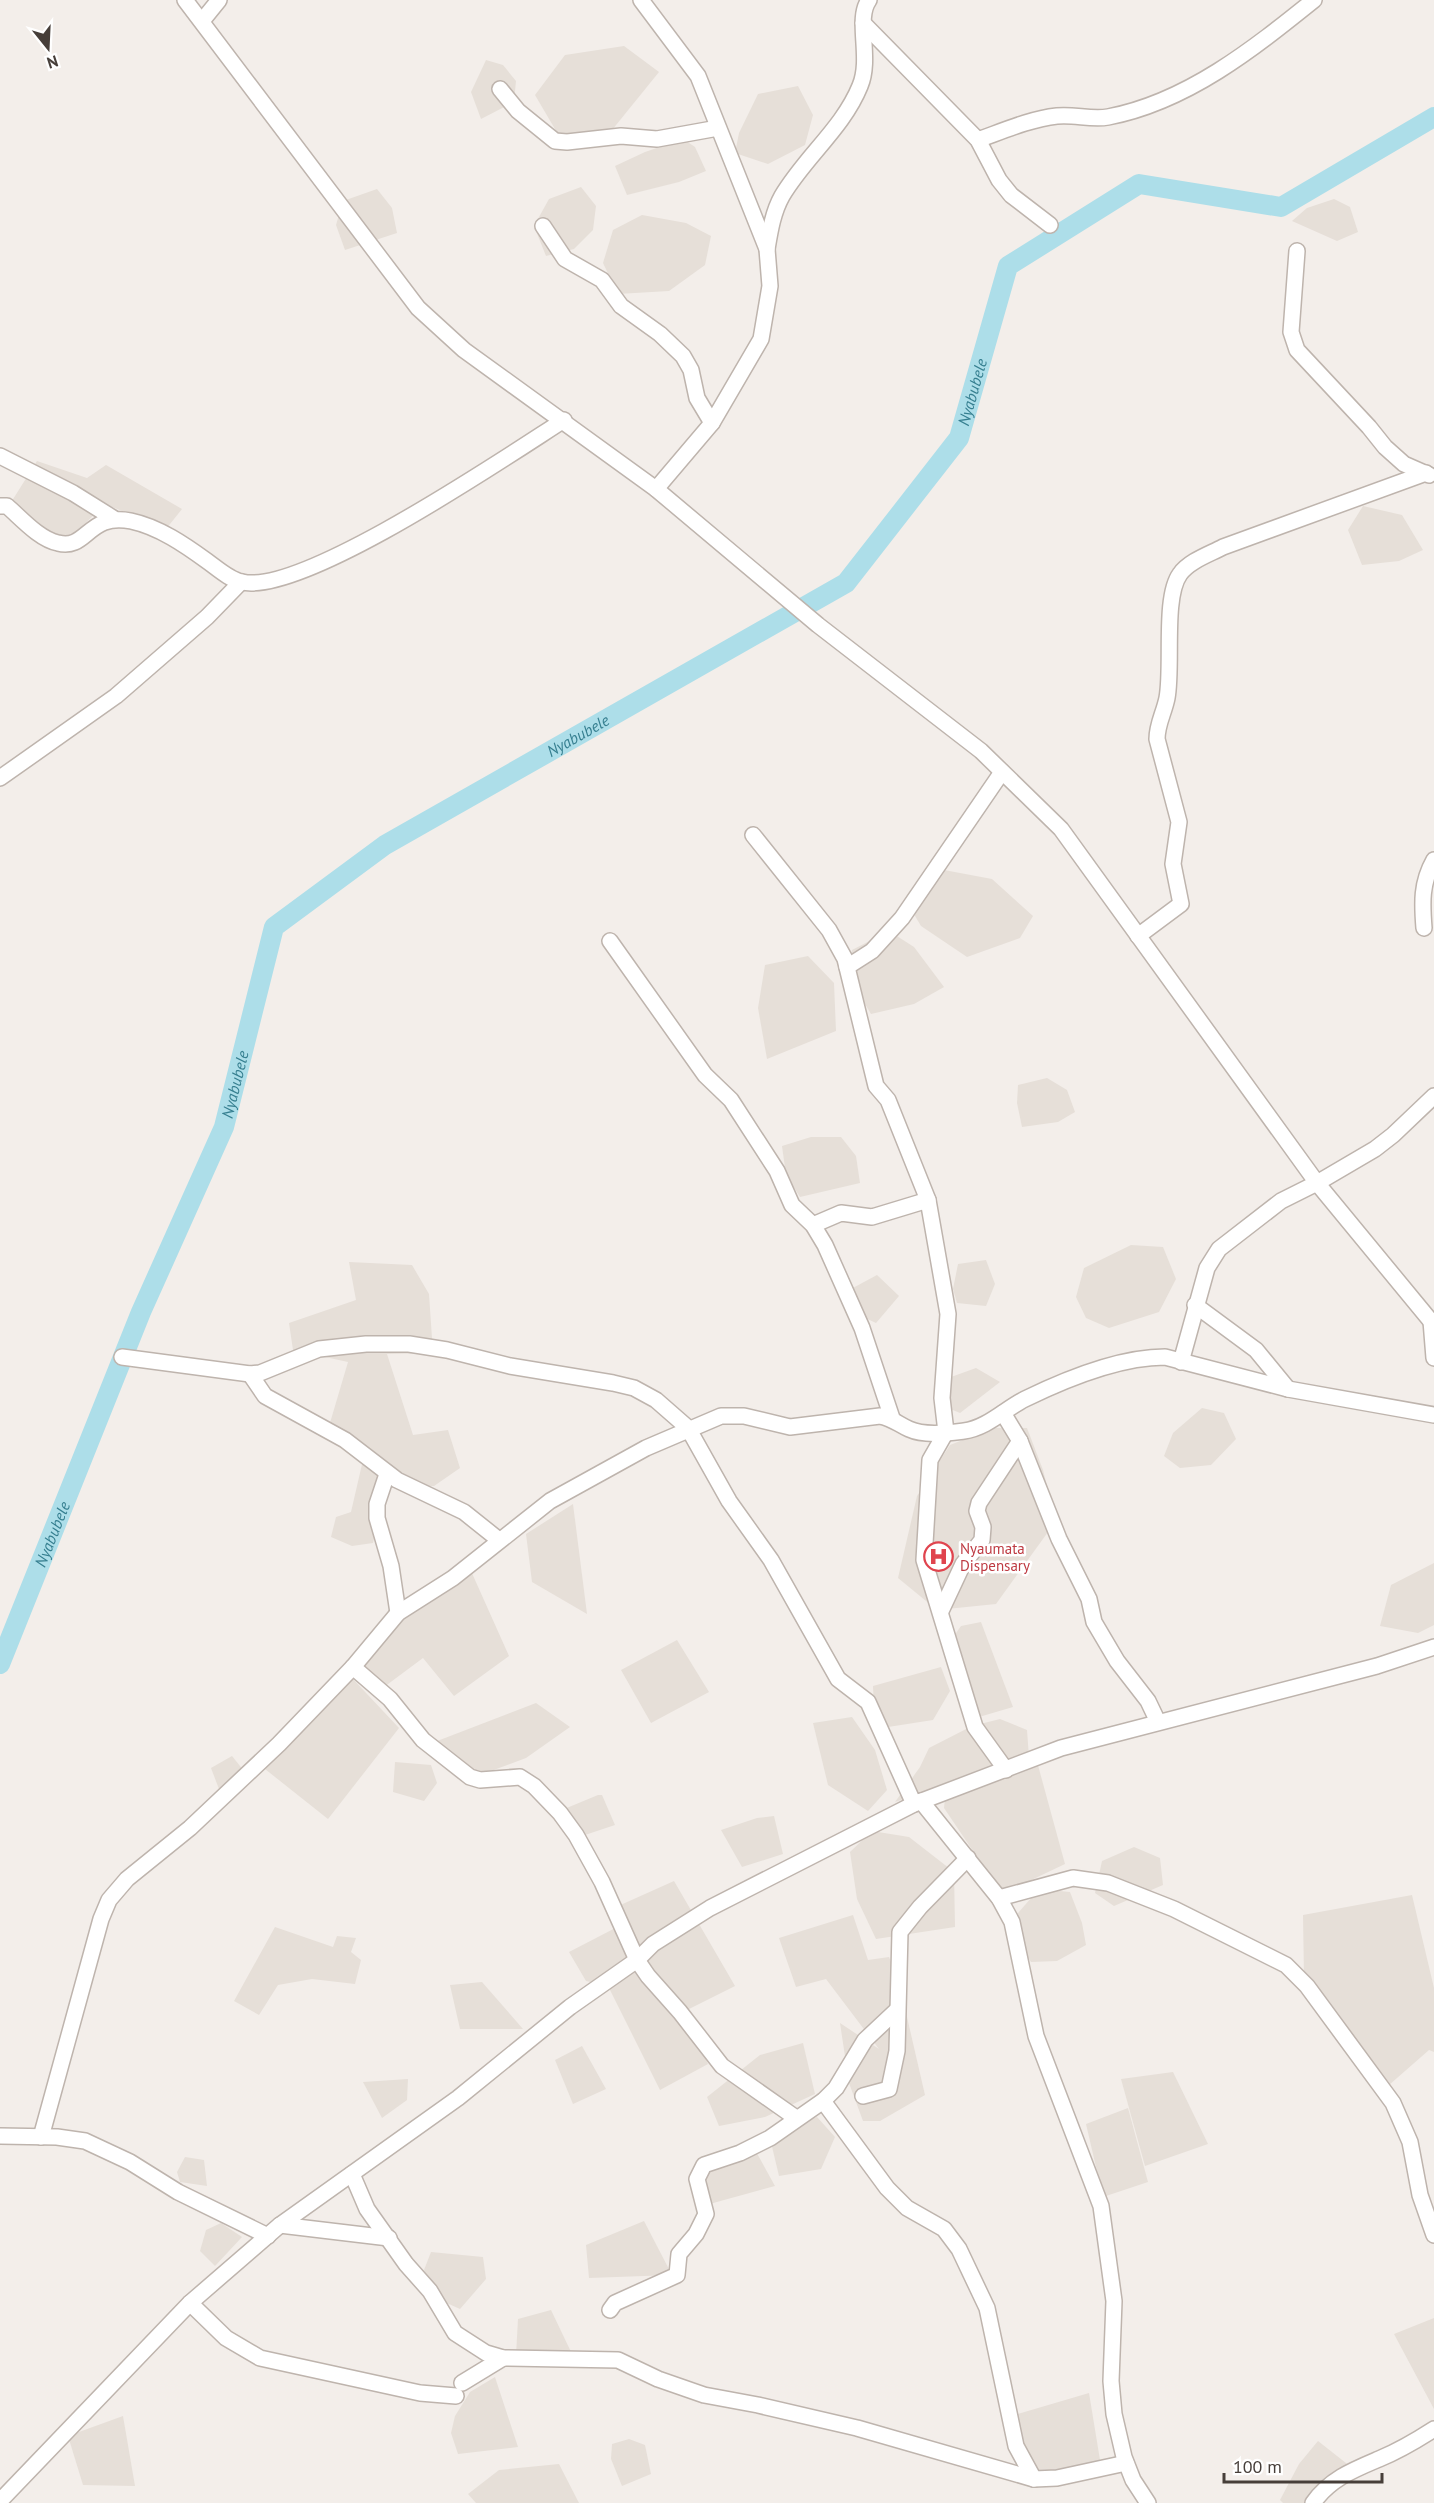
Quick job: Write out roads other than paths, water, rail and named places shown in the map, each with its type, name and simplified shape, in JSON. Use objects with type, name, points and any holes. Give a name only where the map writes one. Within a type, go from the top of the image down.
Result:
[{"type":"street","points":[[185,0],[418,308],[464,350],[564,420],[656,489],[765,578],[818,626],[981,751],[1061,828],[1317,1183],[1432,1323],[1434,1358]]},
{"type":"street","points":[[202,21],[219,0]]},
{"type":"street","points":[[641,0],[698,76],[766,249],[770,286],[761,339],[712,423],[656,489]]},
{"type":"street","points":[[766,249],[773,218],[782,196],[839,122],[860,86],[866,55],[863,13],[868,0]]},
{"type":"street","points":[[978,140],[1039,119],[1059,116],[1108,117],[1161,101],[1193,87],[1240,56],[1314,0]]},
{"type":"street","points":[[863,23],[978,140],[999,180],[1011,195],[1050,225]]},
{"type":"street","points":[[500,89],[518,111],[555,141],[567,142],[621,136],[657,139],[718,128]]},
{"type":"street","points":[[543,226],[565,259],[602,280],[621,306],[660,334],[683,356],[691,370],[697,398],[712,423]]},
{"type":"street","points":[[1297,250],[1291,332],[1297,350],[1369,427],[1384,447],[1404,464],[1430,476]]},
{"type":"street","points":[[0,506],[7,506],[56,543],[67,545],[75,543],[102,521],[113,519],[133,522],[165,534],[241,582],[263,584],[288,577],[339,554],[402,520],[564,420]]},
{"type":"street","points":[[0,456],[73,493],[113,519]]},
{"type":"street","points":[[1138,936],[1180,904],[1173,864],[1179,822],[1157,739],[1157,726],[1167,690],[1172,591],[1180,573],[1197,560],[1223,547],[1430,476]]},
{"type":"street","points":[[0,778],[116,696],[207,617],[241,582]]},
{"type":"street","points":[[847,967],[872,951],[903,918],[1002,772]]},
{"type":"street","points":[[753,835],[829,930],[847,967],[876,1086],[888,1100],[927,1200],[948,1314],[942,1398],[946,1432],[930,1460],[927,1521],[923,1544],[924,1560],[975,1727],[1006,1770]]},
{"type":"street","points":[[1424,928],[1422,895],[1425,878],[1434,860]]},
{"type":"street","points":[[610,941],[705,1076],[731,1100],[777,1171],[792,1205],[813,1225],[839,1272],[854,1307],[892,1418]]},
{"type":"street","points":[[1181,1362],[1207,1268],[1219,1249],[1264,1212],[1317,1183],[1393,1135],[1434,1095]]},
{"type":"street","points":[[813,1225],[841,1213],[872,1217],[927,1200]]},
{"type":"street","points":[[1195,1305],[1256,1350],[1288,1389]]},
{"type":"street","points":[[122,1357],[250,1374],[260,1373],[319,1349],[366,1344],[409,1344],[447,1350],[510,1366],[634,1388],[656,1400],[688,1428],[729,1502],[771,1560],[837,1680],[868,1702],[917,1802],[968,1858],[999,1898],[1012,1922],[1036,2036],[1101,2206],[1114,2301],[1112,2392],[1119,2439],[1133,2480],[1148,2503]]},
{"type":"street","points":[[40,2138],[87,1965],[109,1900],[127,1879],[190,1828],[279,1744],[353,1667],[398,1613],[453,1578],[550,1501],[591,1477],[688,1428],[721,1416],[744,1416],[790,1427],[880,1416],[892,1418],[919,1432],[967,1431],[1025,1399],[1128,1359],[1165,1357],[1288,1389],[1434,1414]]},
{"type":"street","points":[[250,1374],[265,1396],[345,1440],[387,1474],[413,1489],[464,1512],[499,1540]]},
{"type":"street","points":[[1003,1413],[1020,1441],[1059,1539],[1089,1599],[1094,1622],[1117,1661],[1148,1701],[1158,1722]]},
{"type":"street","points":[[941,1611],[963,1564],[982,1540],[983,1527],[977,1511],[979,1503],[1020,1441]]},
{"type":"street","points":[[387,1474],[377,1504],[377,1518],[391,1566],[398,1613]]},
{"type":"street","points":[[0,2501],[190,2303],[280,2225],[458,2098],[570,2007],[637,1960],[671,1932],[710,1908],[917,1802],[1061,1748],[1377,1666],[1434,1647]]},
{"type":"street","points":[[353,1667],[390,1699],[423,1740],[470,1777],[480,1780],[520,1777],[560,1813],[576,1835],[602,1882],[637,1960],[722,2066],[796,2118]]},
{"type":"street","points":[[863,2096],[889,2089],[893,2079],[897,2051],[900,1932],[920,1907],[968,1858]]},
{"type":"street","points":[[999,1898],[1073,1878],[1108,1882],[1174,1910],[1286,1965],[1306,1986],[1393,2103],[1414,2153],[1420,2195],[1434,2235]]},
{"type":"street","points":[[610,2310],[615,2303],[677,2275],[679,2254],[696,2234],[706,2214],[697,2179],[704,2165],[740,2153],[770,2138],[823,2101],[836,2088],[865,2040],[897,2010]]},
{"type":"street","points":[[823,2101],[887,2188],[907,2208],[944,2229],[959,2249],[987,2308],[1016,2446],[1034,2478]]},
{"type":"street","points":[[0,2136],[73,2139],[101,2147],[178,2192],[268,2236]]},
{"type":"street","points":[[352,2174],[360,2196],[406,2264],[430,2291],[455,2333],[478,2349],[502,2358],[618,2360],[658,2379],[704,2395],[857,2428],[1034,2478],[1057,2478],[1126,2463]]},
{"type":"street","points":[[280,2225],[389,2238]]},
{"type":"street","points":[[190,2303],[226,2338],[260,2358],[420,2393],[459,2390],[502,2358]]},
{"type":"street","points":[[1313,2503],[1330,2484],[1348,2471],[1379,2459],[1434,2429]]},
{"type":"waterway","name":"Nyabubele","points":[[0,1664],[141,1312],[224,1127],[274,927],[385,845],[846,583],[959,438],[1008,266],[1139,184],[1281,207],[1434,117]]},
{"type":"place","name":"Nyaumata Dispensary","points":[[939,1557]]}]
